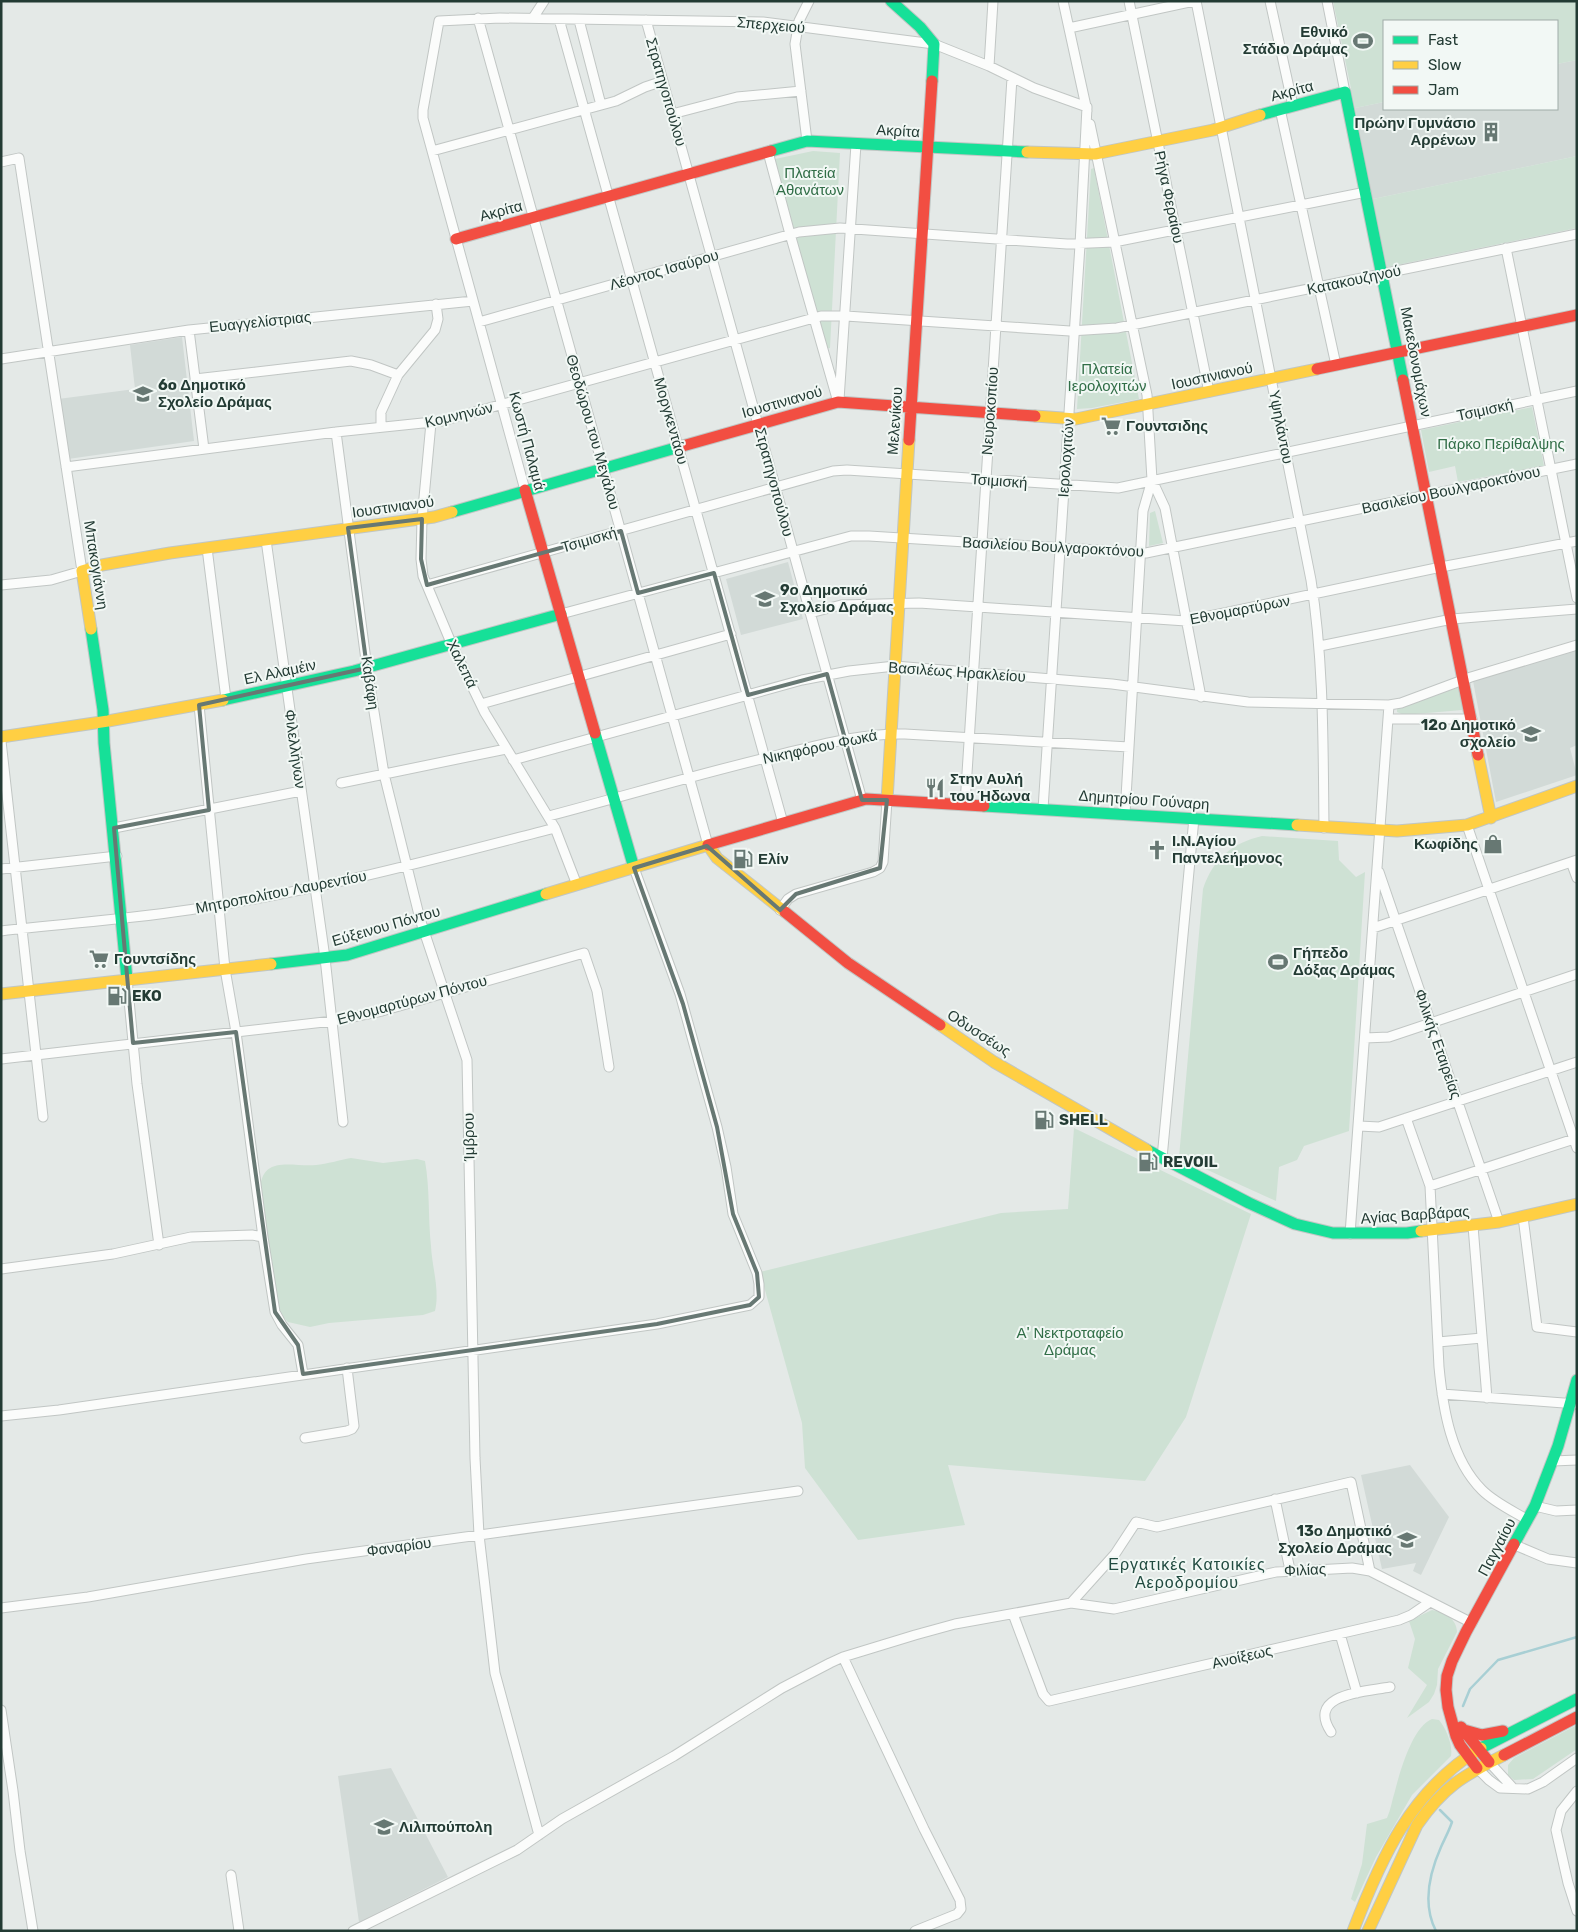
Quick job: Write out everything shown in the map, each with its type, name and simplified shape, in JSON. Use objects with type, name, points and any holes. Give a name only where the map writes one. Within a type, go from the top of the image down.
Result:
[{"type":"street","points":[[533,18],[544,1]]},
{"type":"street","points":[[807,141],[796,49],[798,26],[809,1]]},
{"type":"street","points":[[891,1],[934,44]]},
{"type":"street","points":[[989,66],[994,1]]},
{"type":"street","name":"Ιερολοχιτών","points":[[1063,1],[1086,108],[1090,154],[1114,242],[1148,405],[1152,480]]},
{"type":"street","name":"Ρήγα Φεραίου","points":[[1129,1],[1209,392]]},
{"type":"street","name":"Υψηλάντου","points":[[1069,28],[1195,1],[1256,300],[1313,595],[1320,646],[1324,828]]},
{"type":"street","points":[[1270,1],[1293,106]]},
{"type":"street","name":"Μακεδονομάχων","points":[[1327,1],[1399,352],[1491,818]]},
{"type":"street","name":"Θεοδώρου του Μεγάλου","points":[[478,18],[708,845]]},
{"type":"street","name":"Σπερχειού","points":[[442,20],[533,18],[763,22],[934,44],[989,66],[1043,92],[1080,104],[1086,108]]},
{"type":"street","name":"Μοργκεντάου","points":[[559,19],[783,822]]},
{"type":"street","name":"Κωστή Παλαμά","points":[[442,20],[438,23],[423,110],[432,151],[525,490],[634,868]]},
{"type":"street","points":[[579,20],[601,105]]},
{"type":"street","name":"Στρατηγοπούλου","points":[[646,20],[862,800]]},
{"type":"street","name":"Μελενίκου","points":[[887,800],[934,44]]},
{"type":"street","name":"Νευροκοπίου","points":[[965,804],[1012,78]]},
{"type":"street","points":[[432,151],[585,110],[663,81]]},
{"type":"street","points":[[672,114],[737,97],[801,91]]},
{"type":"street","name":"Ακρίτα","points":[[456,239],[807,141],[1007,152],[1090,154],[1217,129],[1280,109],[1345,92]]},
{"type":"street","points":[[1280,109],[1336,365]]},
{"type":"street","points":[[838,402],[846,316],[856,144]]},
{"type":"street","points":[[768,152],[838,402]]},
{"type":"street","name":"Ιερολοχιτών","points":[[1043,809],[1080,244],[1090,154]]},
{"type":"street","name":"Μπακογιάννη","points":[[1,162],[19,158],[104,722],[127,979]]},
{"type":"street","name":"Λέοντος Ισαύρου","points":[[479,322],[790,234],[851,228],[1002,240],[1080,244],[1114,242],[1366,192]]},
{"type":"street","name":"Κατακουζηνού","points":[[996,326],[1074,331],[1106,330],[1132,326],[1577,234]]},
{"type":"street","points":[[1506,248],[1577,598]]},
{"type":"street","name":"Ευαγγελίστριας","points":[[1,359],[189,330],[473,301]]},
{"type":"street","points":[[381,427],[381,412],[398,375],[408,361],[434,333],[438,319],[436,304]]},
{"type":"street","name":"Κομνηνών","points":[[66,467],[336,432],[450,420],[813,317],[827,315],[996,326]]},
{"type":"street","name":"Ιουστινιανού","points":[[1,585],[51,580],[102,565],[208,548],[422,519],[838,402],[1068,419],[1148,405],[1577,315]]},
{"type":"street","points":[[189,330],[204,449]]},
{"type":"street","points":[[195,379],[351,361],[371,365],[398,375]]},
{"type":"street","name":"Τσιμισκή","points":[[427,586],[841,470],[1114,488],[1577,391]]},
{"type":"street","name":"Χαλεπά","points":[[431,423],[422,519],[422,572],[452,645],[481,704],[506,749],[549,816],[577,885]]},
{"type":"street","name":"Καβάφη","points":[[336,432],[367,668],[384,774],[424,931]]},
{"type":"street","name":"Βασιλείου Βουλγαροκτόνου","points":[[561,614],[851,536],[1141,554],[1577,464]]},
{"type":"street","points":[[1152,480],[1164,504],[1201,697]]},
{"type":"street","points":[[1125,814],[1143,510],[1152,480]]},
{"type":"street","name":"Φιλελλήνων","points":[[266,540],[325,958],[343,1122]]},
{"type":"street","name":"Εθνομαρτύρων","points":[[810,613],[841,605],[899,603],[1186,622],[1441,567],[1577,541]]},
{"type":"street","points":[[208,548],[226,700]]},
{"type":"street","points":[[1320,646],[1452,619],[1577,609]]},
{"type":"street","name":"Ελ Αλαμέιν","points":[[1,737],[104,722],[287,687],[367,668],[561,614]]},
{"type":"street","points":[[481,704],[731,634]]},
{"type":"street","name":"Βασιλέως Ηρακλείου","points":[[514,760],[827,674],[895,666],[1052,678],[1248,702],[1389,705],[1401,703],[1464,680],[1577,645]]},
{"type":"street","points":[[199,704],[225,969],[236,1032],[263,1237],[275,1312],[282,1326],[298,1345],[303,1374]]},
{"type":"street","points":[[1350,1234],[1389,705]]},
{"type":"street","points":[[1388,719],[1472,719]]},
{"type":"street","name":"Νικηφόρου Φωκά","points":[[549,816],[765,758],[845,739],[891,734],[1129,747]]},
{"type":"street","points":[[1,741],[43,1117]]},
{"type":"street","points":[[341,783],[506,749]]},
{"type":"street","name":"Δημητρίου Γούναρη","points":[[708,845],[862,800],[965,804],[1324,828],[1418,831],[1468,825],[1577,786]]},
{"type":"street","points":[[114,828],[301,791]]},
{"type":"street","points":[[780,910],[788,899],[796,894],[873,872],[880,868],[887,800]]},
{"type":"street","points":[[1162,1158],[1194,818]]},
{"type":"street","points":[[1430,1186],[1480,1169],[1576,1141],[1550,1070],[1468,825]]},
{"type":"street","name":"Μητροπολίτου Λαυρεντίου","points":[[1,931],[218,905],[314,887],[406,866],[555,828]]},
{"type":"street","name":"Εύξεινου Πόντου","points":[[1,994],[347,955],[708,845]]},
{"type":"street","name":"Οδυσσέως","points":[[708,845],[718,858],[780,910],[887,991],[981,1054],[1162,1158],[1259,1208]]},
{"type":"street","points":[[1,869],[117,856]]},
{"type":"street","points":[[1373,928],[1574,861],[1577,878]]},
{"type":"street","name":"Φιλικής Εταιρείας","points":[[1377,867],[1498,1222]]},
{"type":"street","points":[[1,1416],[59,1410],[657,1324],[750,1305],[759,1297],[759,1284],[732,1211],[721,1143],[683,1004],[634,868]]},
{"type":"street","name":"Ίμβρου","points":[[424,931],[468,1064],[475,1458],[479,1535],[495,1673],[539,1835]]},
{"type":"street","name":"Εθνομαρτύρων Πόντου","points":[[1,1058],[332,1021],[382,1011],[584,953],[597,991],[609,1067]]},
{"type":"street","points":[[1365,1038],[1389,1037],[1577,974]]},
{"type":"street","points":[[127,979],[136,1084],[159,1245]]},
{"type":"street","points":[[1359,1126],[1375,1127],[1406,1118],[1577,1062]]},
{"type":"street","points":[[1406,1118],[1430,1186],[1431,1231],[1442,1394],[1454,1442],[1472,1478],[1493,1498],[1528,1520]]},
{"type":"street","name":"Αγίας Βαρβάρας","points":[[1259,1208],[1313,1230],[1350,1234],[1431,1231],[1473,1226],[1524,1217],[1577,1204]]},
{"type":"street","points":[[1524,1217],[1537,1327],[1577,1332]]},
{"type":"street","points":[[1473,1226],[1487,1398]]},
{"type":"street","points":[[1,1269],[113,1254],[191,1237],[252,1235],[263,1237]]},
{"type":"street","points":[[1438,1342],[1482,1338]]},
{"type":"street","points":[[304,1438],[346,1431],[354,1426],[347,1368]]},
{"type":"street","name":"Παγγαίου","points":[[1477,1768],[1456,1736],[1459,1727],[1450,1713],[1446,1690],[1447,1676],[1452,1660],[1535,1506],[1573,1404],[1577,1380]]},
{"type":"street","points":[[1442,1394],[1573,1404]]},
{"type":"street","points":[[1553,1461],[1577,1460]]},
{"type":"street","points":[[1071,1603],[1119,1549],[1136,1522],[1157,1527],[1351,1482],[1370,1571]]},
{"type":"street","name":"Φαναρίου","points":[[1,1608],[88,1597],[263,1566],[798,1491]]},
{"type":"street","points":[[1275,1499],[1290,1570]]},
{"type":"street","points":[[1535,1506],[1556,1510],[1577,1510]]},
{"type":"street","points":[[1515,1544],[1548,1559],[1577,1563]]},
{"type":"street","name":"Φιλίας","points":[[353,1931],[526,1845],[582,1807],[674,1756],[782,1688],[843,1657],[954,1624],[1071,1603],[1114,1609],[1254,1576],[1290,1570],[1352,1568],[1370,1571],[1472,1623]]},
{"type":"street","name":"Ανοίξεως","points":[[1013,1614],[1043,1694],[1046,1700],[1049,1701],[1406,1617],[1430,1602]]},
{"type":"street","points":[[1340,1634],[1357,1693]]},
{"type":"street","points":[[843,1657],[924,1829],[960,1900],[961,1909],[955,1915],[915,1931]]},
{"type":"street","points":[[1331,1732],[1325,1723],[1324,1715],[1328,1704],[1357,1693],[1390,1687]]},
{"type":"street","points":[[1353,1931],[1379,1869],[1418,1800],[1430,1787],[1468,1756],[1577,1699]]},
{"type":"street","points":[[1459,1727],[1482,1735],[1499,1732],[1562,1707]]},
{"type":"street","points":[[1,1710],[33,1931]]},
{"type":"street","points":[[1368,1931],[1407,1846],[1428,1809],[1438,1798],[1454,1782],[1477,1768],[1577,1717]]},
{"type":"street","points":[[1459,1727],[1513,1788]]},
{"type":"street","points":[[1477,1768],[1500,1788],[1528,1789],[1537,1786],[1577,1758]]},
{"type":"street","points":[[1577,1791],[1561,1812],[1556,1830],[1568,1883],[1577,1911]]},
{"type":"street","points":[[230,1875],[239,1931]]},
{"type":"highlighted area","points":[[422,519],[421,559],[427,585],[621,531],[638,593],[714,573],[748,695],[827,674],[862,800],[887,800],[880,868],[796,894],[780,910],[707,846],[634,868],[683,1004],[717,1127],[733,1214],[757,1273],[759,1297],[750,1305],[657,1324],[303,1374],[298,1345],[275,1312],[236,1032],[133,1043],[114,828],[209,810],[199,705],[367,668],[348,528]]},
{"type":"shaded area","points":[[1577,60],[1577,156],[1373,199],[1355,108],[1383,102],[1383,110],[1558,110],[1558,64]]},
{"type":"shaded area","name":"6o Δημοτικό Σχολείο Δράμας","points":[[182,337],[194,441],[68,459],[58,399],[135,389],[130,345]]},
{"type":"shaded area","name":"9ο Δημοτικό Σχολείο Δράμας","points":[[788,562],[803,619],[741,635],[726,579]]},
{"type":"shaded area","points":[[1577,650],[1577,745],[1570,748],[1577,775],[1496,802],[1473,681]]},
{"type":"shaded area","name":"13ο Δημοτικό Σχολείο Δράμας","points":[[1410,1465],[1449,1517],[1421,1575],[1413,1571],[1416,1563],[1382,1569],[1361,1475]]},
{"type":"shaded area","name":"Λιλιπούπολη","points":[[391,1768],[448,1877],[359,1922],[338,1776]]},
{"type":"green space","name":"Εθνικό Στάδιο Δράμας","points":[[1333,1],[1577,1],[1577,60],[1558,64],[1558,20],[1383,20],[1383,102],[1355,108]]},
{"type":"green space","name":"Πλατεία Αθανάτων","points":[[813,151],[840,153],[830,348],[826,349],[775,159]]},
{"type":"green space","points":[[1577,156],[1577,228],[1387,267],[1373,199]]},
{"type":"green space","name":"Πλατεία Ιερολοχιτών","points":[[1094,168],[1139,399],[1077,409],[1091,169]]},
{"type":"green space","name":"Πάρκο Περίθαλψης","points":[[1532,407],[1544,466],[1458,482],[1455,466],[1429,472],[1421,430]]},
{"type":"green space","points":[[1155,511],[1163,543],[1149,546],[1150,513]]},
{"type":"green space","points":[[1459,688],[1464,706],[1462,710],[1404,715],[1397,712],[1399,706]]},
{"type":"green space","name":"Γήπεδο Δόξας Δράμας","points":[[1262,836],[1338,841],[1339,860],[1356,877],[1365,872],[1349,1131],[1304,1146],[1297,1160],[1279,1167],[1276,1201],[1179,1157],[1203,889],[1212,869],[1225,854],[1242,843]]},
{"type":"green space","name":"Α' Νεκτροταφείο Δράμας","points":[[1074,1128],[1251,1214],[1186,1417],[1145,1481],[948,1465],[965,1525],[858,1540],[805,1468],[802,1423],[760,1272],[1001,1213],[1068,1209]]},
{"type":"green space","points":[[351,1158],[383,1163],[417,1159],[425,1161],[428,1182],[430,1235],[437,1295],[435,1311],[423,1315],[329,1323],[310,1327],[288,1322],[279,1313],[260,1193],[261,1181],[265,1172],[278,1165],[316,1165]]},
{"type":"green space","points":[[1432,1610],[1441,1612],[1449,1617],[1455,1623],[1457,1632],[1438,1669],[1437,1685],[1434,1694],[1429,1702],[1407,1718],[1427,1685],[1408,1668],[1415,1639],[1409,1621]]},
{"type":"green space","points":[[1432,1719],[1439,1720],[1444,1727],[1450,1742],[1451,1756],[1412,1795],[1376,1857],[1355,1902],[1351,1899],[1362,1864],[1367,1824],[1387,1818],[1408,1750],[1419,1730]]},
{"type":"green space","points":[[1577,1725],[1577,1749],[1533,1779],[1514,1780],[1508,1775],[1508,1765],[1514,1758]]},
{"type":"waterway","points":[[1463,1706],[1470,1689],[1498,1660],[1577,1637]]},
{"type":"waterway","points":[[1436,1931],[1429,1910],[1430,1878],[1452,1822],[1440,1810]]},
{"type":"traffic: fast","points":[[891,1],[920,27],[934,44],[932,81]]},
{"type":"traffic: fast","points":[[1260,115],[1345,92],[1403,380]]},
{"type":"traffic: fast","points":[[771,151],[807,141],[1027,152]]},
{"type":"traffic: fast","points":[[452,512],[679,447]]},
{"type":"traffic: fast","points":[[223,700],[354,671],[561,614]]},
{"type":"traffic: fast","points":[[91,629],[103,710],[104,743],[127,979]]},
{"type":"traffic: fast","points":[[595,733],[634,868]]},
{"type":"traffic: fast","points":[[984,806],[1297,825]]},
{"type":"traffic: fast","points":[[271,964],[347,955],[546,894]]},
{"type":"traffic: fast","points":[[1147,1150],[1249,1203],[1295,1224],[1333,1233],[1407,1233],[1421,1231]]},
{"type":"traffic: fast","points":[[1514,1544],[1535,1506],[1558,1446],[1577,1380]]},
{"type":"traffic: fast","points":[[1481,1748],[1577,1699]]},
{"type":"traffic: slow","points":[[1027,152],[1095,154],[1213,130],[1260,115]]},
{"type":"traffic: slow","points":[[1035,416],[1076,419],[1317,369]]},
{"type":"traffic: slow","points":[[887,800],[909,440]]},
{"type":"traffic: slow","points":[[91,629],[82,571],[102,565],[170,553],[434,517],[452,512]]},
{"type":"traffic: slow","points":[[1,737],[108,721],[223,700]]},
{"type":"traffic: slow","points":[[1478,755],[1491,818]]},
{"type":"traffic: slow","points":[[1297,825],[1397,831],[1467,825],[1577,786]]},
{"type":"traffic: slow","points":[[546,894],[708,845],[717,858],[785,912]]},
{"type":"traffic: slow","points":[[1,994],[271,964]]},
{"type":"traffic: slow","points":[[940,1025],[994,1062],[1147,1150]]},
{"type":"traffic: slow","points":[[1421,1231],[1499,1222],[1577,1204]]},
{"type":"traffic: slow","points":[[1353,1931],[1387,1852],[1417,1805],[1435,1784],[1481,1748]]},
{"type":"traffic: slow","points":[[1368,1931],[1417,1825],[1427,1812],[1455,1783],[1504,1755]]},
{"type":"traffic: jam","points":[[909,440],[932,81]]},
{"type":"traffic: jam","points":[[456,239],[771,151]]},
{"type":"traffic: jam","points":[[1317,369],[1577,315]]},
{"type":"traffic: jam","points":[[1403,380],[1478,755]]},
{"type":"traffic: jam","points":[[679,447],[838,402],[1035,416]]},
{"type":"traffic: jam","points":[[525,490],[595,733]]},
{"type":"traffic: jam","points":[[708,845],[866,799],[984,806]]},
{"type":"traffic: jam","points":[[785,912],[848,963],[940,1025]]},
{"type":"traffic: jam","points":[[1477,1768],[1460,1745],[1456,1736],[1448,1707],[1447,1676],[1466,1632],[1514,1544]]},
{"type":"traffic: jam","points":[[1504,1755],[1577,1717]]},
{"type":"traffic: jam","points":[[1461,1727],[1489,1762]]},
{"type":"traffic: jam","points":[[1464,1730],[1482,1735],[1503,1731]]},
{"type":"place","name":"Εθνικό Στάδιο Δράμας","points":[[1363,41]]},
{"type":"place","name":"Πρώην Γυμνάσιο Αρρένων","points":[[1491,132]]},
{"type":"place","name":"6o Δημοτικό Σχολείο Δράμας","points":[[143,394]]},
{"type":"place","name":"Γουντσιδης","points":[[1111,426]]},
{"type":"place","name":"9ο Δημοτικό Σχολείο Δράμας","points":[[765,599]]},
{"type":"place","name":"12ο Δημοτικό σχολείο","points":[[1531,734]]},
{"type":"place","name":"Στην Αυλή του Ήδωνα","points":[[935,788]]},
{"type":"place","name":"Κωφίδης","points":[[1493,844]]},
{"type":"place","name":"Ι.Ν.Αγίου Παντελεήμονος","points":[[1157,850]]},
{"type":"place","name":"Ελίν","points":[[743,859]]},
{"type":"place","name":"Γουντσίδης","points":[[99,959]]},
{"type":"place","name":"Γήπεδο Δόξας Δράμας","points":[[1278,962]]},
{"type":"place","name":"EKO","points":[[117,996]]},
{"type":"place","name":"SHELL","points":[[1044,1120]]},
{"type":"place","name":"REVOIL","points":[[1148,1162]]},
{"type":"place","name":"13ο Δημοτικό Σχολείο Δράμας","points":[[1407,1540]]},
{"type":"place","name":"Λιλιπούπολη","points":[[384,1827]]},
{"type":"district","name":"Εργατικές Κατοικίες Αεροδρομίου","points":[[1187,1573]]}]
